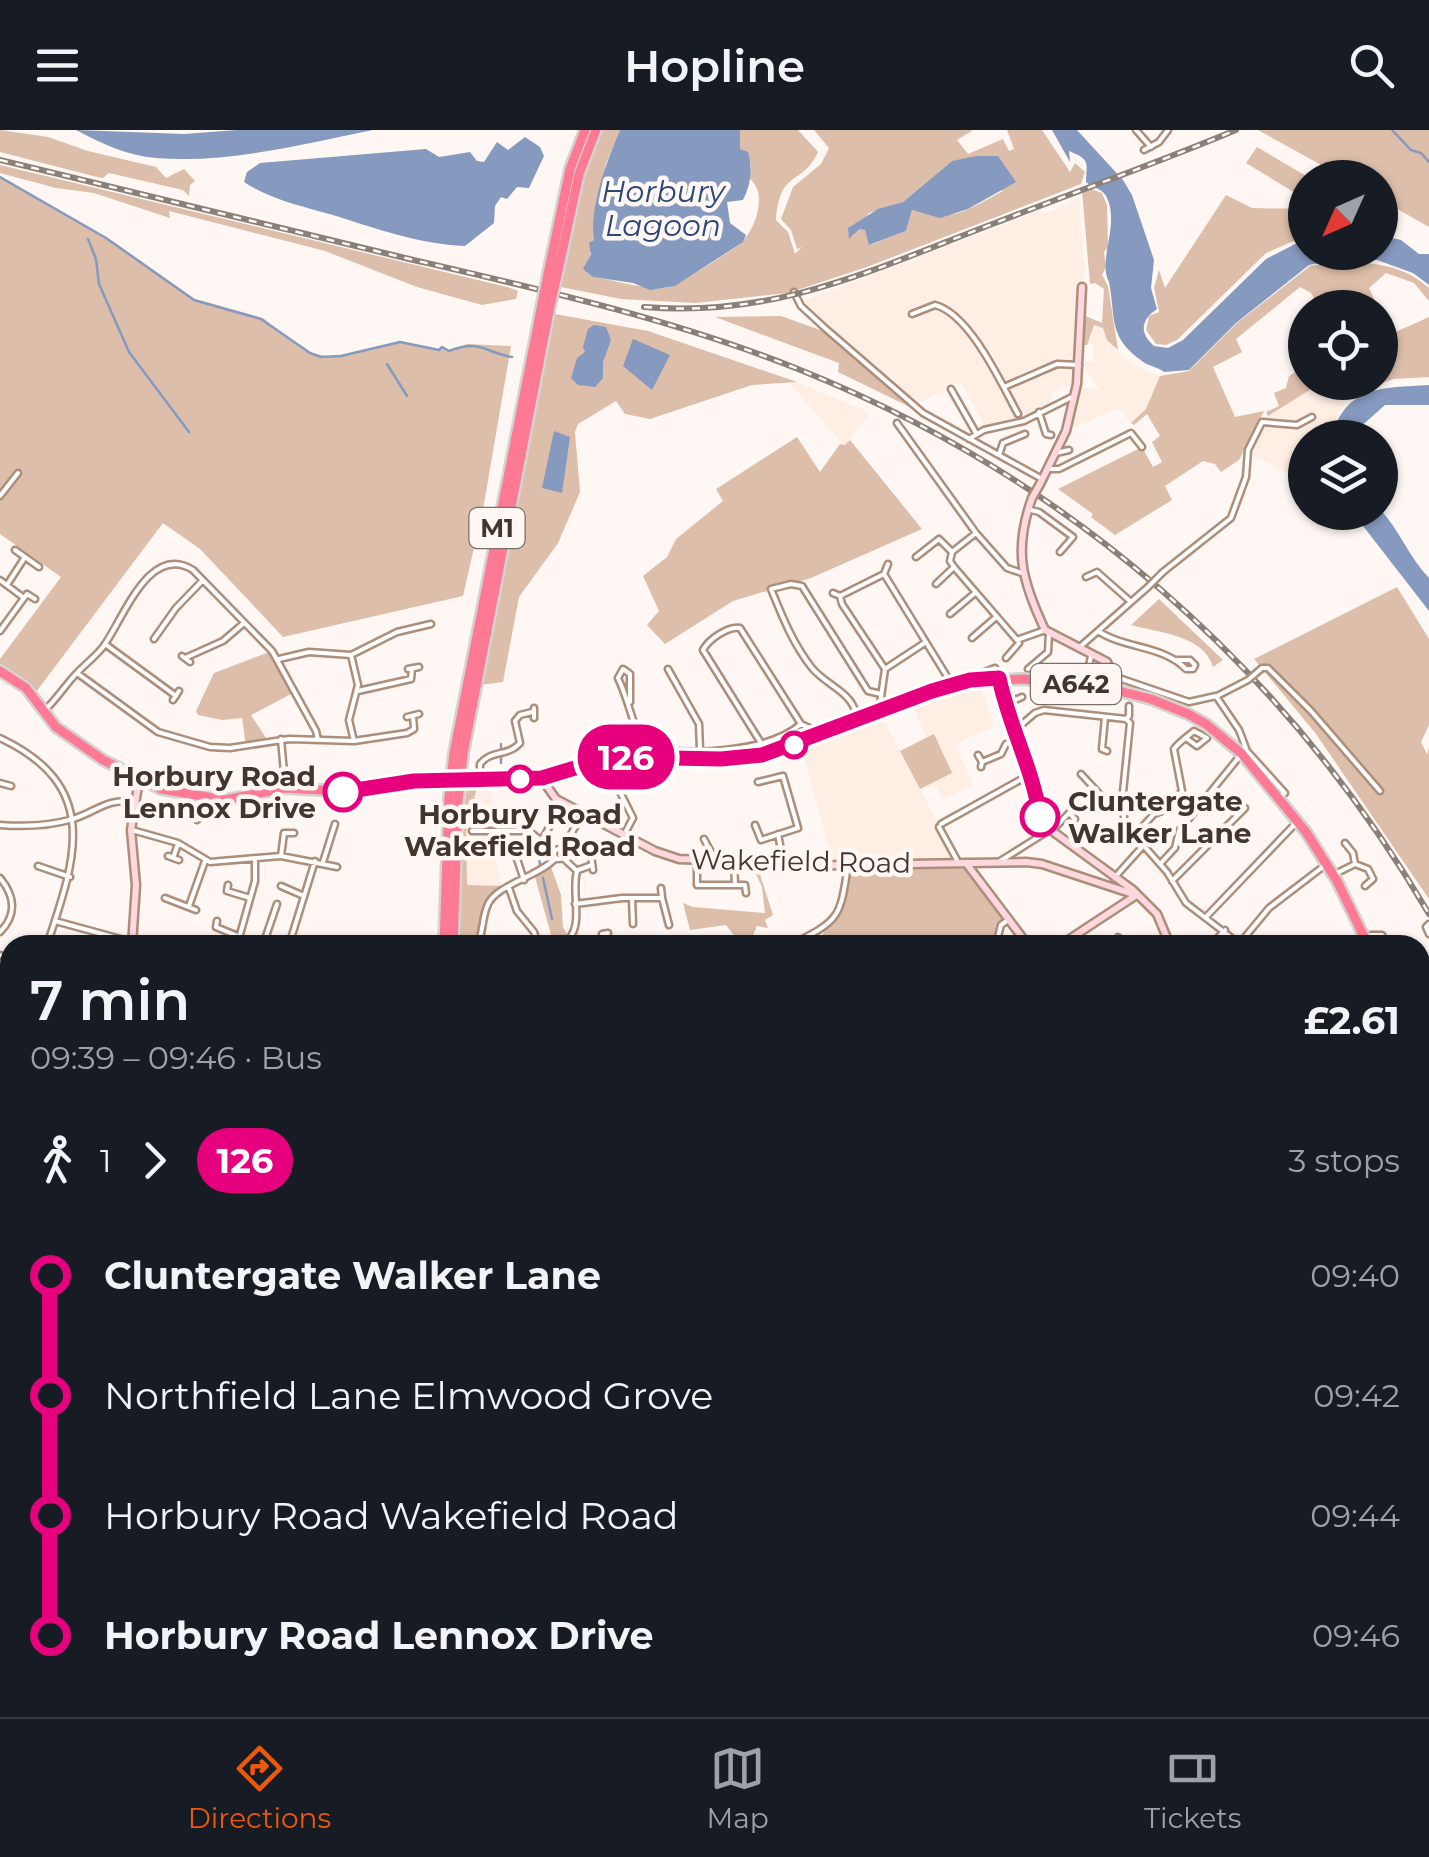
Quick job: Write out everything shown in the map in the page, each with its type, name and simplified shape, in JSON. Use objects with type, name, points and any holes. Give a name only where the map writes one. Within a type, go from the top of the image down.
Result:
[{"type":"highway","name":"M1","points":[[445,935],[458,754],[570,169],[585,130]]},
{"type":"highway","name":"M1","points":[[552,274],[579,174],[596,130]]},
{"type":"highway","name":"A642","points":[[0,671],[26,688],[61,731],[102,760],[157,788],[200,798],[235,800],[285,788],[357,792],[414,781],[542,778],[604,760],[650,755],[694,752],[721,759],[762,755],[812,738],[880,707],[955,684],[999,678],[1107,688],[1188,714],[1242,754],[1299,820],[1333,874],[1363,935]]},
{"type":"highway","name":"M1","points":[[452,935],[454,799]]},
{"type":"street","points":[[1136,130],[1151,147]]},
{"type":"street","points":[[1144,150],[1160,142],[1168,130]]},
{"type":"street","points":[[1028,669],[1048,652],[1047,632],[1022,573],[1028,509],[1056,454],[1074,396],[1080,366],[1082,287]]},
{"type":"street","points":[[794,292],[801,306],[876,376],[923,413],[1041,481]]},
{"type":"street","points":[[912,314],[940,305],[980,344],[1018,414]]},
{"type":"street","points":[[1004,388],[1057,364],[1080,366]]},
{"type":"street","points":[[951,389],[976,434]]},
{"type":"street","points":[[969,439],[984,430],[1022,422],[1074,396]]},
{"type":"street","points":[[1040,412],[1046,434],[1051,435]]},
{"type":"street","points":[[1082,646],[1163,572],[1232,518],[1246,477],[1248,450],[1262,422],[1297,425],[1312,417]]},
{"type":"street","points":[[897,422],[976,533],[1007,568],[1022,573]]},
{"type":"street","points":[[1048,468],[1059,469],[1131,433],[1142,447]]},
{"type":"street","points":[[999,455],[1003,443],[1025,434]]},
{"type":"street","points":[[1056,454],[1069,450]]},
{"type":"street","points":[[0,496],[18,472]]},
{"type":"street","points":[[1028,509],[1040,512],[1072,537],[1060,552]]},
{"type":"street","points":[[976,533],[952,552],[950,561],[1019,641]]},
{"type":"street","points":[[916,557],[939,539],[952,552]]},
{"type":"street","points":[[15,550],[39,567]]},
{"type":"street","points":[[7,585],[25,557]]},
{"type":"street","points":[[43,712],[105,644],[121,614],[160,567],[172,562],[184,564],[203,580],[278,659],[318,740]]},
{"type":"street","points":[[885,670],[837,595],[884,574],[888,564]]},
{"type":"street","points":[[936,584],[954,567]]},
{"type":"street","points":[[1086,577],[1096,572],[1131,602]]},
{"type":"street","points":[[884,574],[948,678]]},
{"type":"street","points":[[0,580],[24,598]]},
{"type":"street","points":[[154,638],[203,580]]},
{"type":"street","points":[[856,713],[850,698],[818,676],[809,664],[771,589],[791,584],[802,586],[868,691],[880,694]]},
{"type":"street","points":[[950,614],[976,592]]},
{"type":"street","points":[[0,631],[27,594],[35,599]]},
{"type":"street","points":[[972,638],[996,617]]},
{"type":"street","points":[[185,659],[223,641],[245,623]]},
{"type":"street","points":[[278,659],[309,652],[350,655],[397,632],[429,626]]},
{"type":"street","points":[[761,743],[703,650],[734,627],[740,628],[801,724],[814,730],[880,707],[885,670],[926,642]]},
{"type":"street","points":[[152,628],[159,632]]},
{"type":"street","points":[[1098,631],[1113,640],[1177,660]]},
{"type":"street","points":[[1006,658],[1026,636],[1047,632],[1082,646],[1107,662],[1107,688]]},
{"type":"street","points":[[105,644],[176,696]]},
{"type":"street","points":[[1088,671],[1092,652]]},
{"type":"street","points":[[350,655],[357,673],[358,692],[349,720],[354,741]]},
{"type":"street","points":[[358,692],[408,680],[413,676],[410,669],[419,667]]},
{"type":"street","points":[[668,668],[699,724],[694,752]]},
{"type":"street","points":[[975,676],[994,668],[999,678],[1040,818],[1116,876],[1157,914],[1166,935]]},
{"type":"street","points":[[1110,675],[1190,702],[1216,696],[1268,668],[1380,790]]},
{"type":"street","points":[[630,702],[618,678],[624,669],[630,674],[631,720],[643,746],[694,752],[745,750],[801,724]]},
{"type":"street","points":[[77,673],[168,737],[230,748],[281,739],[354,741],[410,732],[416,725],[413,716]]},
{"type":"street","points":[[1216,696],[1248,751],[1285,793],[1280,798]]},
{"type":"street","points":[[1005,704],[1022,697]]},
{"type":"street","points":[[1126,719],[1129,706]]},
{"type":"street","points":[[1013,731],[1044,710],[1130,722],[1124,818],[1186,903],[1231,935]]},
{"type":"street","points":[[520,743],[516,721],[520,715],[534,713]]},
{"type":"street","points":[[1105,717],[1102,749],[1107,751]]},
{"type":"street","points":[[0,738],[46,768],[65,795],[72,819],[75,846],[70,877],[50,935]]},
{"type":"street","points":[[1134,836],[1154,814],[1167,810],[1182,790],[1174,749],[1186,738]]},
{"type":"street","points":[[281,739],[285,788]]},
{"type":"street","points":[[978,756],[981,765],[1001,754],[1006,744],[1016,741]]},
{"type":"street","points":[[480,779],[480,764],[488,755],[528,743]]},
{"type":"street","points":[[1160,864],[1175,848],[1177,832],[1242,754]]},
{"type":"street","points":[[604,760],[633,818],[626,831]]},
{"type":"street","points":[[1014,768],[1021,779]]},
{"type":"street","points":[[1020,935],[962,862],[941,826],[1029,774]]},
{"type":"street","points":[[1081,774],[1106,801],[1123,802]]},
{"type":"street","points":[[757,828],[761,840],[798,828],[783,776],[758,782]]},
{"type":"street","name":"Wakefield Road","points":[[542,778],[556,799],[664,855],[784,866],[1042,864],[1136,895]]},
{"type":"street","points":[[133,935],[136,885],[130,830],[139,780]]},
{"type":"street","points":[[0,783],[11,786]]},
{"type":"street","points":[[198,813],[200,798]]},
{"type":"street","points":[[0,826],[43,825],[72,819],[113,800],[134,802]]},
{"type":"street","points":[[1172,881],[1242,809]]},
{"type":"street","points":[[997,862],[1051,830],[1070,811],[1076,819]]},
{"type":"street","points":[[480,935],[488,905],[497,892],[540,872],[562,850],[583,813]]},
{"type":"street","points":[[1206,917],[1299,820]]},
{"type":"street","points":[[542,840],[552,822]]},
{"type":"street","points":[[323,863],[332,827]]},
{"type":"street","points":[[130,830],[178,843],[204,861],[280,856],[337,867]]},
{"type":"street","points":[[472,831],[524,830],[542,840],[577,871],[592,868],[591,856]]},
{"type":"street","points":[[1222,831],[1230,840]]},
{"type":"street","points":[[280,856],[284,834],[294,833]]},
{"type":"street","points":[[778,834],[784,866]]},
{"type":"street","points":[[704,839],[712,854],[723,861]]},
{"type":"street","points":[[173,858],[178,843]]},
{"type":"street","points":[[1345,844],[1353,853],[1355,864]]},
{"type":"street","points":[[1116,876],[1142,846]]},
{"type":"street","points":[[515,854],[524,880]]},
{"type":"street","points":[[240,935],[255,881],[254,858]]},
{"type":"street","points":[[188,906],[204,861]]},
{"type":"street","points":[[292,935],[315,861]]},
{"type":"street","points":[[734,861],[735,885]]},
{"type":"street","points":[[1248,935],[1269,908],[1327,864]]},
{"type":"street","points":[[1333,874],[1355,864],[1368,870],[1373,878],[1365,886]]},
{"type":"street","points":[[808,935],[834,920],[844,895],[848,865]]},
{"type":"street","points":[[38,866],[70,877]]},
{"type":"street","points":[[697,868],[697,885],[746,885],[746,893]]},
{"type":"street","points":[[572,935],[576,926],[577,871]]},
{"type":"street","points":[[0,878],[10,891],[12,908],[8,924],[0,932]]},
{"type":"street","points":[[289,890],[292,882]]},
{"type":"street","points":[[228,885],[226,892],[250,898]]},
{"type":"street","points":[[281,886],[304,896]]},
{"type":"street","points":[[509,886],[517,911],[535,935]]},
{"type":"street","points":[[661,888],[668,922],[676,918]]},
{"type":"street","points":[[1076,935],[1136,895]]},
{"type":"street","points":[[165,898],[196,910]]},
{"type":"street","points":[[632,898],[633,924]]},
{"type":"street","points":[[575,904],[662,898]]},
{"type":"street","points":[[265,935],[277,904]]},
{"type":"street","points":[[998,935],[1001,925],[1008,920]]},
{"type":"street","points":[[55,921],[102,935]]},
{"type":"street","points":[[217,922],[216,927],[233,935]]},
{"type":"street","points":[[1428,924],[1429,934]]},
{"type":"street","points":[[1220,935],[1225,930]]},
{"type":"street","points":[[602,935],[608,933]]},
{"type":"shaded area","points":[[0,130],[48,137],[156,167],[166,178],[184,169],[195,181],[190,185],[189,196],[183,190],[109,173],[103,178],[93,176],[0,152]]},
{"type":"shaded area","points":[[602,130],[620,130],[606,163],[596,205],[595,240],[588,261],[593,277],[661,288],[675,285],[731,250],[752,227],[758,192],[750,179],[751,164],[740,149],[740,130],[798,130],[818,152],[812,163],[787,185],[778,204],[776,220],[788,232],[795,254],[802,247],[797,249],[791,230],[781,219],[793,187],[821,164],[829,148],[814,130],[973,130],[957,140],[968,154],[1003,139],[1009,151],[1014,149],[1007,130],[1042,130],[1070,172],[1075,163],[1085,172],[1081,184],[867,267],[788,293],[696,303],[621,299],[561,287],[579,193]],"holes":[[[952,161],[1003,191],[950,215],[912,210],[906,231],[870,245],[861,228],[851,238],[869,213],[903,202]]]},
{"type":"shaded area","points":[[1258,130],[1429,130],[1429,227],[1398,209],[1398,160],[1312,160]]},
{"type":"shaded area","points":[[1257,147],[1288,165],[1288,189],[1246,163]]},
{"type":"shaded area","points":[[0,165],[507,287],[518,291],[516,299],[482,305],[417,287],[325,251],[169,211],[170,218],[94,193],[56,188],[0,173]]},
{"type":"shaded area","points":[[0,176],[112,241],[195,299],[263,318],[310,353],[331,357],[401,342],[438,350],[442,346],[450,351],[467,344],[511,346],[484,504],[463,596],[283,637],[200,549],[163,523],[33,696],[0,671],[0,659],[61,577],[0,534]]},
{"type":"shaded area","points":[[1089,188],[1102,193],[1107,205],[1108,247],[1102,275],[1108,286],[1118,350],[1107,340],[1103,328],[1094,325],[1087,345],[1083,345],[1083,315],[1102,323],[1104,289],[1090,284],[1082,191]]},
{"type":"shaded area","points":[[1226,195],[1252,208],[1288,209],[1288,243],[1266,253],[1177,340],[1166,345],[1156,344],[1146,330],[1149,316],[1159,312],[1154,288],[1159,270],[1165,288]]},
{"type":"shaded area","points":[[1079,198],[1085,271],[1084,279],[1078,282],[1075,383],[1050,393],[1054,403],[1018,419],[985,427],[961,382],[916,404],[799,303],[1041,210],[1044,214]]},
{"type":"shaded area","points":[[1305,270],[1398,270],[1429,288],[1429,301],[1414,283],[1386,273],[1370,290],[1300,287],[1288,290],[1288,297],[1236,339],[1242,352],[1213,367],[1235,417],[1264,411],[1239,460],[1221,472],[1215,464],[1203,461],[1165,486],[1172,500],[1115,535],[1058,489],[1142,447],[1153,467],[1162,462],[1152,442],[1160,436],[1147,414],[1134,425],[1131,423],[1146,409],[1160,376],[1189,371],[1237,323]]},
{"type":"shaded area","points":[[555,314],[648,331],[797,382],[752,385],[650,419],[625,414],[616,401],[578,424],[575,432],[580,492],[558,543],[519,597],[503,682],[480,685]]},
{"type":"shaded area","points":[[781,316],[823,331],[908,406],[838,372],[839,363],[715,317]]},
{"type":"shaded area","points":[[1429,317],[1429,377],[1398,379],[1398,331]]},
{"type":"shaded area","points":[[1093,325],[1103,328],[1115,351],[1160,376],[1146,409],[1131,423],[1119,408],[1068,430],[1079,387],[1100,390],[1085,362],[1094,361],[1093,344],[1087,345]]},
{"type":"shaded area","points":[[1288,380],[1288,400],[1294,400],[1268,416],[1266,412],[1279,406],[1274,393],[1286,388]]},
{"type":"shaded area","points":[[797,382],[870,413],[845,446],[790,384]]},
{"type":"shaded area","points":[[1294,400],[1346,400],[1335,420],[1288,420],[1288,473],[1251,456],[1268,416]]},
{"type":"shaded area","points":[[797,437],[820,472],[840,444],[850,440],[922,529],[811,578],[733,601],[665,644],[647,625],[659,611],[643,576],[667,557],[676,539],[723,501],[716,489]]},
{"type":"shaded area","points":[[1397,587],[1429,639],[1429,725],[1421,742],[1427,754],[1429,748],[1429,899],[1316,734],[1254,659]]},
{"type":"shaded area","points":[[1159,599],[1223,660],[1213,667],[1208,656],[1190,642],[1131,625]]},
{"type":"shaded area","points":[[272,651],[295,692],[251,715],[268,741],[246,746],[242,718],[222,720],[198,715],[196,711],[214,673]]},
{"type":"shaded area","points":[[980,686],[994,727],[955,744],[973,784],[943,800],[936,786],[920,789],[958,862],[834,866],[800,743],[880,715],[900,751],[926,737],[913,705]]},
{"type":"shaded area","points":[[934,734],[952,773],[920,789],[900,751]]},
{"type":"shaded area","points":[[467,787],[477,787],[466,832],[467,885],[502,886],[483,911],[478,935],[460,935],[459,847]]},
{"type":"shaded area","points":[[477,787],[492,787],[502,886],[467,886],[466,831]]},
{"type":"shaded area","points":[[752,865],[757,865],[773,915],[765,920],[768,928],[757,926],[753,935],[734,935],[726,925],[690,930],[683,903],[765,913],[762,887]]},
{"type":"shaded area","points":[[848,865],[967,869],[1006,918],[999,924],[996,935],[822,935],[837,908]]},
{"type":"shaded area","points":[[551,867],[561,895],[563,927],[567,935],[551,935],[535,877]]},
{"type":"water","points":[[76,130],[184,134],[373,130],[265,152],[183,159],[135,155]]},
{"type":"water","name":"Horbury Lagoon","points":[[620,130],[740,130],[740,149],[748,152],[750,158],[749,182],[743,200],[727,202],[730,223],[746,235],[743,242],[675,286],[650,290],[633,283],[593,277],[583,269],[591,254],[589,243],[594,240],[600,184]]},
{"type":"water","points":[[1052,130],[1077,130],[1132,195],[1154,260],[1151,288],[1157,309],[1148,317],[1144,331],[1154,346],[1168,348],[1183,340],[1266,259],[1288,248],[1288,270],[1303,270],[1236,323],[1189,370],[1164,372],[1131,352],[1118,335],[1106,273],[1110,207],[1104,193],[1086,182],[1084,160],[1069,151],[1070,162]]},
{"type":"water","points":[[525,137],[540,147],[544,156],[529,188],[517,187],[507,199],[501,197],[495,206],[494,223],[465,246],[382,230],[287,202],[244,182],[247,172],[260,163],[426,149],[439,157],[470,152],[477,161],[484,162],[497,142],[508,150]]},
{"type":"water","points":[[998,156],[1016,182],[968,209],[940,218],[912,210],[906,231],[869,245],[865,230],[860,229],[849,239],[848,228],[878,209],[903,202],[952,161]]},
{"type":"water","points":[[1398,239],[1419,254],[1429,254],[1429,285],[1398,268]]},
{"type":"water","points":[[594,325],[606,327],[611,340],[603,362],[603,378],[595,387],[578,385],[571,378],[577,358],[585,352],[588,329]]},
{"type":"water","points":[[633,339],[670,355],[652,390],[623,366]]},
{"type":"water","points":[[1429,385],[1429,405],[1385,405],[1368,420],[1338,420],[1355,400],[1398,400],[1398,388]]},
{"type":"water","points":[[554,431],[570,437],[562,493],[542,488]]},
{"type":"water","points":[[1366,530],[1396,530],[1429,578],[1429,611]]},
{"type":"waterway","points":[[1392,130],[1429,162]]},
{"type":"waterway","points":[[0,177],[106,238],[194,300],[261,319],[321,357],[400,342],[449,351],[475,346],[512,357]]},
{"type":"waterway","points":[[88,239],[96,259],[99,284],[129,352],[189,432]]},
{"type":"waterway","points":[[387,364],[407,396]]},
{"type":"waterway","points":[[501,744],[501,763]]},
{"type":"waterway","points":[[538,846],[540,865]]},
{"type":"waterway","points":[[543,878],[552,919]]},
{"type":"railway","points":[[644,307],[738,305],[824,286],[1236,130]]},
{"type":"railway","points":[[0,160],[651,319],[798,369],[896,413],[989,464],[1077,523],[1159,588],[1236,660],[1306,739],[1371,823],[1429,914]]},
{"type":"bus line","name":"126","points":[[343,792],[414,781],[542,778],[625,757],[721,759],[762,755],[932,691],[970,680],[999,678],[1016,741],[1033,782],[1040,817]]},
{"type":"place","name":"Horbury Road Wakefield Road","points":[[520,779]]},
{"type":"place","name":"Horbury Road Lennox Drive","points":[[343,792]]},
{"type":"place","name":"Cluntergate Walker Lane","points":[[1040,817]]}]
